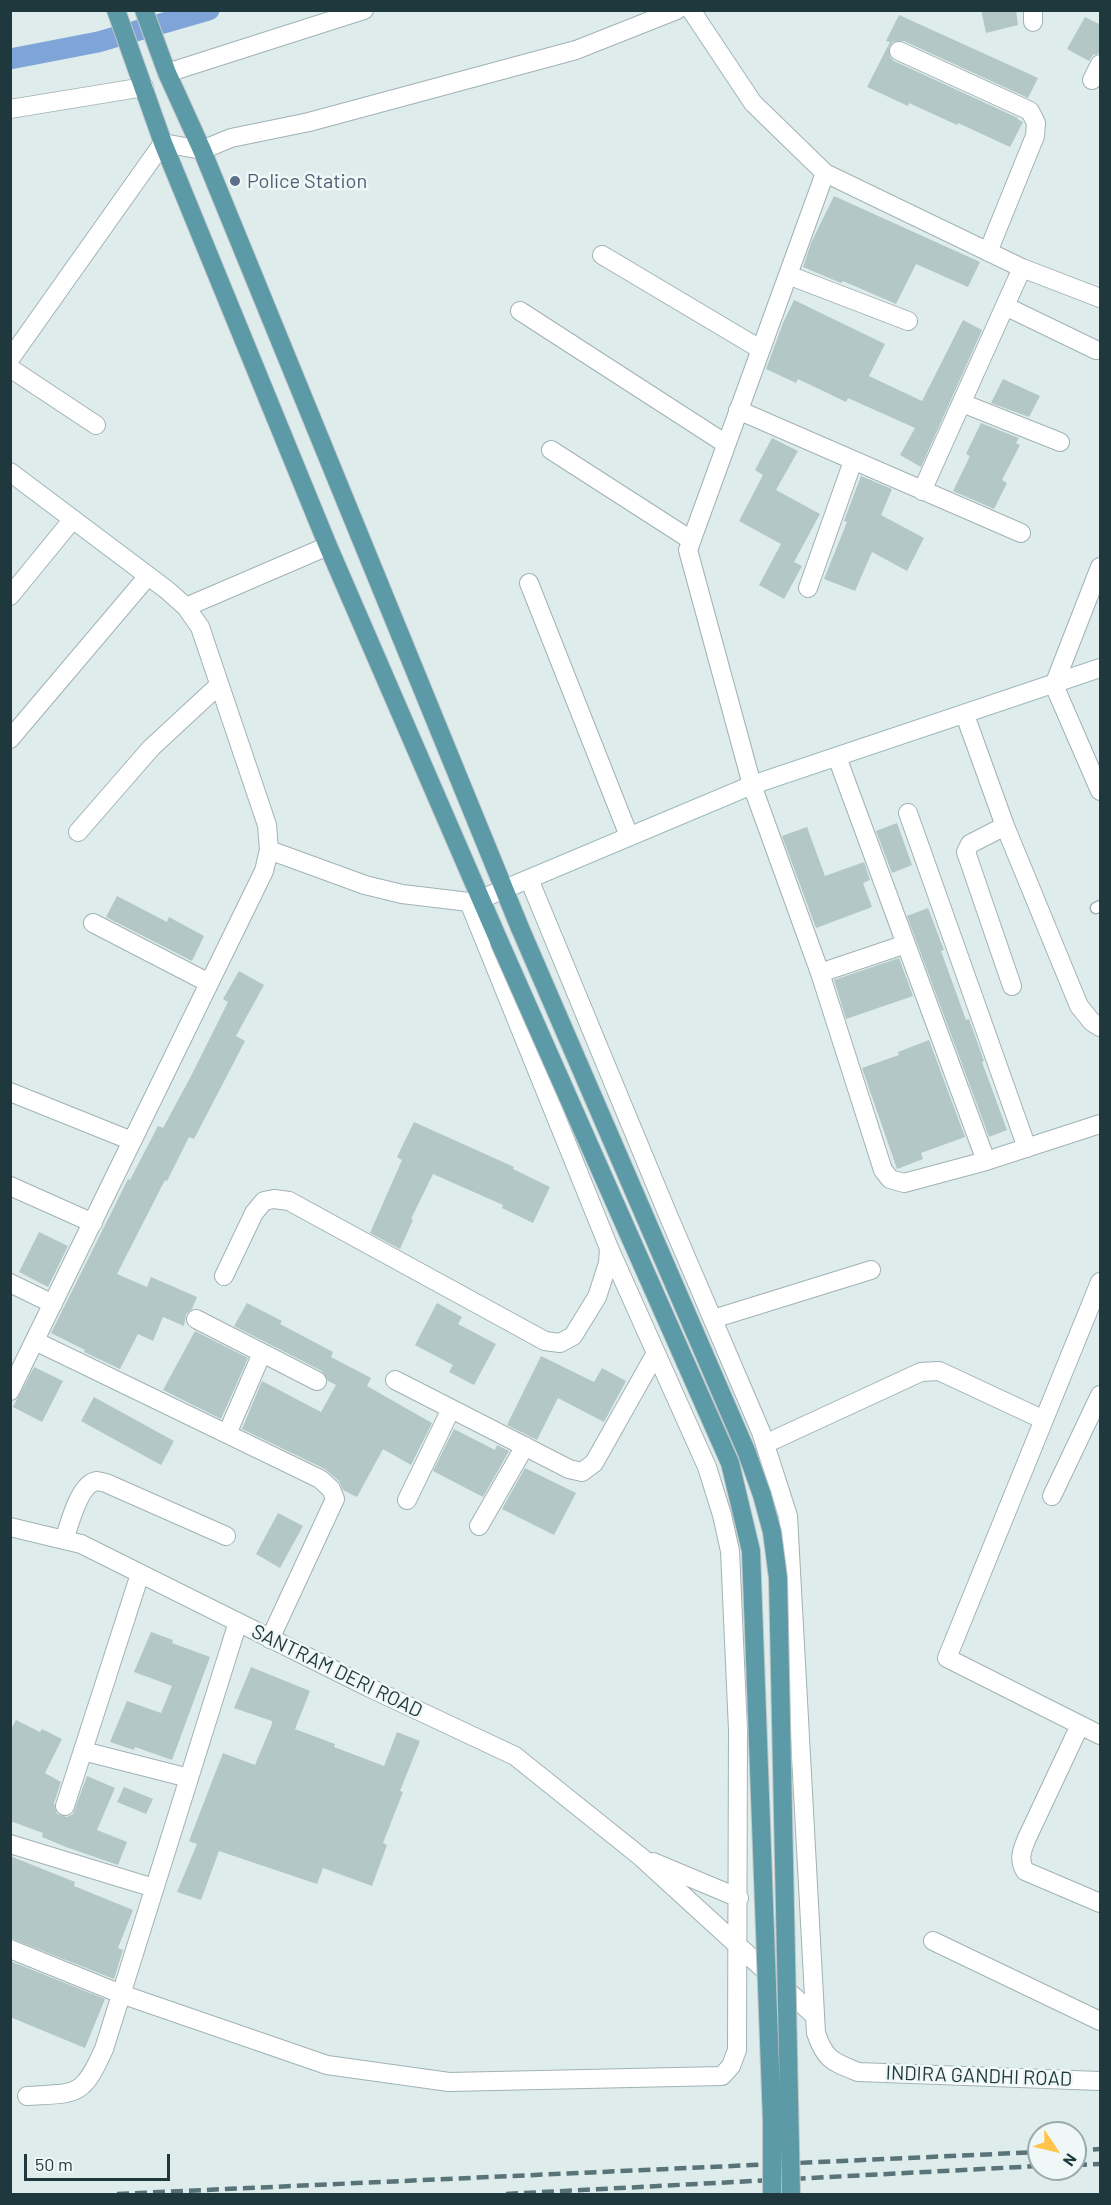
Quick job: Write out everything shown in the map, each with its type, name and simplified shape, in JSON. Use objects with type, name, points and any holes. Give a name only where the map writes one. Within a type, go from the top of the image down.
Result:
[{"type":"main road","points":[[116,10],[163,143],[475,900],[499,941],[730,1463],[751,1551],[772,2122],[772,2194]]},
{"type":"main road","points":[[144,10],[520,928],[747,1453],[762,1495],[772,1532],[778,1578],[791,2194]]},
{"type":"street","points":[[168,73],[364,10]]},
{"type":"street","points":[[10,358],[163,143],[202,150],[231,138],[309,122],[576,50],[677,10]]},
{"type":"street","points":[[691,10],[753,104],[825,173],[1022,268],[1101,298]]},
{"type":"street","points":[[899,51],[1030,111],[1036,123],[1035,136],[988,252]]},
{"type":"street","points":[[10,109],[144,87]]},
{"type":"street","points":[[825,173],[687,550],[752,785],[820,973],[884,1170],[890,1179],[904,1183],[986,1161],[1101,1124]]},
{"type":"street","points":[[602,255],[760,350]]},
{"type":"street","points":[[922,491],[1022,268]]},
{"type":"street","points":[[788,275],[908,321]]},
{"type":"street","points":[[1005,306],[1096,350]]},
{"type":"street","points":[[520,311],[726,444]]},
{"type":"street","points":[[10,368],[96,425]]},
{"type":"street","points":[[962,403],[1060,442]]},
{"type":"street","points":[[738,410],[1021,533]]},
{"type":"street","points":[[551,450],[691,540]]},
{"type":"street","points":[[808,588],[853,461]]},
{"type":"street","points":[[10,472],[148,576],[186,607],[200,627],[267,825],[269,850],[264,871],[11,1388]]},
{"type":"street","points":[[10,596],[73,519]]},
{"type":"street","points":[[186,607],[328,546]]},
{"type":"street","points":[[1101,567],[1054,685],[1101,791]]},
{"type":"street","points":[[10,739],[148,576]]},
{"type":"street","points":[[529,583],[629,836]]},
{"type":"street","points":[[269,850],[365,885],[402,894],[475,900],[505,890],[752,785],[1101,668]]},
{"type":"street","points":[[78,832],[152,748],[219,685]]},
{"type":"street","points":[[965,715],[1005,826],[1079,1006],[1092,1022],[1101,1027]]},
{"type":"street","points":[[837,757],[986,1161]]},
{"type":"street","points":[[908,813],[1027,1148]]},
{"type":"street","points":[[1005,826],[970,844],[966,852],[1012,986]]},
{"type":"street","points":[[529,879],[765,1444],[788,1516],[815,2016]]},
{"type":"street","points":[[10,1949],[121,1994],[327,2065],[449,2082],[722,2076],[731,2066],[738,2050],[736,1943],[739,1898],[738,1730],[730,1551],[707,1467],[609,1248],[475,900]]},
{"type":"street","points":[[93,923],[209,983]]},
{"type":"street","points":[[820,973],[906,944]]},
{"type":"street","points":[[10,1092],[132,1141]]},
{"type":"street","points":[[10,1186],[93,1223]]},
{"type":"street","points":[[224,1276],[254,1214],[264,1200],[290,1201],[545,1341],[560,1343],[573,1336],[597,1297],[608,1263],[609,1248]]},
{"type":"street","points":[[712,1320],[871,1270]]},
{"type":"street","points":[[1101,1282],[1094,1314],[1044,1420],[947,1658],[1101,1735]]},
{"type":"street","points":[[10,1283],[53,1304]]},
{"type":"street","points":[[196,1319],[317,1381]]},
{"type":"street","points":[[35,1341],[320,1479],[331,1489],[335,1499],[270,1639]]},
{"type":"street","points":[[227,1434],[262,1353]]},
{"type":"street","points":[[395,1380],[569,1469],[582,1472],[594,1463],[656,1353]]},
{"type":"street","points":[[765,1444],[921,1372],[939,1371],[1044,1420]]},
{"type":"street","points":[[1052,1496],[1101,1395]]},
{"type":"street","points":[[407,1500],[451,1409]]},
{"type":"street","points":[[479,1527],[525,1446]]},
{"type":"street","points":[[64,1540],[82,1490],[97,1481],[226,1536]]},
{"type":"street","name":"SANTRAM DERI ROAD","points":[[10,1527],[81,1544],[270,1639],[514,1756],[640,1857],[815,2016]]},
{"type":"street","points":[[65,1806],[140,1574]]},
{"type":"street","points":[[27,2096],[71,2093],[85,2085],[94,2072],[104,2049],[238,1622]]},
{"type":"street","points":[[1080,1725],[1021,1851],[1021,1863],[1025,1871],[1101,1903]]},
{"type":"street","points":[[83,1751],[189,1778]]},
{"type":"street","points":[[10,1844],[154,1888]]},
{"type":"street","name":"SANTRAM DERI ROAD","points":[[640,1857],[739,1898]]},
{"type":"street","points":[[933,1941],[1101,2021]]},
{"type":"street","name":"INDIRA GANDHI ROAD","points":[[815,2016],[816,2033],[822,2050],[832,2062],[858,2072],[1101,2081]]},
{"type":"building","points":[[981,10],[1016,10],[1018,25],[986,33]]},
{"type":"building","points":[[899,15],[1038,78],[1028,98],[904,41],[893,42],[889,47],[890,57],[894,61],[1023,122],[1010,147],[958,123],[957,125],[909,103],[908,106],[867,87],[890,42],[886,41]]},
{"type":"building","points":[[1085,17],[1101,25],[1101,53],[1093,55],[1089,61],[1067,49]]},
{"type":"building","points":[[834,196],[980,262],[968,287],[916,264],[896,304],[803,267],[811,243]]},
{"type":"building","points":[[794,300],[885,344],[869,376],[922,401],[963,320],[982,330],[921,467],[900,455],[915,428],[848,398],[846,402],[798,379],[796,383],[766,369]]},
{"type":"building","points":[[1003,379],[1040,396],[1029,417],[991,403]]},
{"type":"building","points":[[981,423],[1019,438],[1016,443],[1020,445],[1002,480],[1007,483],[994,509],[953,491],[970,456],[966,454]]},
{"type":"building","points":[[772,438],[798,451],[776,490],[820,514],[794,562],[802,566],[784,599],[759,585],[781,544],[739,521],[763,475],[755,470]]},
{"type":"building","points":[[861,476],[892,489],[881,515],[924,538],[907,571],[872,552],[855,591],[824,579],[847,522],[844,521]]},
{"type":"building","points":[[897,823],[912,865],[892,873],[876,831]]},
{"type":"building","points":[[807,827],[825,876],[864,862],[870,880],[863,883],[872,907],[816,928],[782,836]]},
{"type":"building","points":[[117,896],[167,922],[169,917],[204,936],[192,961],[106,917]]},
{"type":"building","points":[[928,908],[944,950],[941,951],[966,1020],[969,1019],[1007,1130],[989,1137],[907,916]]},
{"type":"building","points":[[899,958],[913,996],[846,1019],[834,980]]},
{"type":"building","points":[[239,971],[264,985],[236,1036],[245,1041],[194,1139],[189,1137],[167,1181],[165,1180],[117,1274],[147,1287],[151,1277],[197,1297],[192,1309],[186,1314],[184,1326],[163,1317],[153,1341],[138,1334],[120,1369],[51,1333],[128,1179],[130,1180],[158,1126],[163,1128],[190,1078],[228,1002],[223,999]]},
{"type":"building","points":[[929,1040],[965,1137],[921,1153],[923,1159],[897,1169],[862,1068],[899,1055],[898,1052]]},
{"type":"building","points":[[414,1122],[514,1167],[513,1169],[550,1187],[533,1223],[502,1208],[503,1205],[433,1174],[411,1219],[413,1220],[400,1249],[370,1233],[402,1160],[397,1157]]},
{"type":"building","points":[[39,1232],[68,1246],[48,1287],[19,1272]]},
{"type":"building","points":[[247,1303],[282,1321],[280,1324],[333,1352],[331,1357],[371,1378],[367,1386],[432,1423],[411,1465],[383,1449],[357,1497],[343,1490],[339,1481],[325,1469],[242,1429],[262,1381],[321,1412],[336,1385],[328,1381],[322,1371],[234,1326]]},
{"type":"building","points":[[437,1303],[462,1317],[458,1324],[496,1344],[474,1385],[449,1372],[453,1365],[415,1345]]},
{"type":"building","points":[[195,1331],[248,1358],[221,1419],[163,1390]]},
{"type":"building","points":[[541,1356],[594,1382],[602,1368],[626,1381],[604,1422],[558,1398],[537,1440],[507,1425]]},
{"type":"building","points":[[34,1367],[63,1381],[42,1422],[13,1407]]},
{"type":"building","points":[[94,1397],[174,1441],[161,1465],[81,1421]]},
{"type":"building","points":[[454,1429],[495,1450],[497,1445],[509,1451],[483,1497],[433,1471]]},
{"type":"building","points":[[525,1468],[576,1493],[554,1535],[502,1509]]},
{"type":"building","points":[[278,1513],[303,1526],[280,1568],[256,1554]]},
{"type":"building","points":[[151,1632],[173,1640],[172,1643],[210,1657],[172,1760],[135,1747],[134,1750],[110,1742],[127,1701],[161,1713],[172,1686],[134,1672]]},
{"type":"building","points":[[251,1667],[310,1691],[295,1729],[335,1744],[334,1747],[384,1766],[397,1732],[420,1741],[400,1791],[403,1792],[383,1843],[387,1845],[372,1886],[323,1868],[317,1884],[219,1851],[201,1900],[177,1892],[197,1844],[189,1841],[223,1753],[255,1765],[272,1724],[272,1721],[234,1708]]},
{"type":"building","points":[[16,1720],[40,1732],[42,1729],[62,1739],[45,1773],[61,1782],[54,1803],[57,1814],[67,1817],[73,1814],[87,1776],[115,1788],[97,1830],[127,1842],[118,1865],[66,1847],[42,1837],[43,1833],[10,1821],[10,1731]]},
{"type":"building","points":[[124,1787],[153,1799],[146,1814],[117,1802]]},
{"type":"building","points":[[10,1856],[75,1882],[74,1886],[133,1910],[118,1948],[123,1950],[114,1979],[10,1938]]},
{"type":"building","points":[[10,1961],[105,1999],[85,2048],[10,2017]]},
{"type":"waterway","points":[[10,59],[98,42],[209,10]]},
{"type":"railway","points":[[1087,2150],[1100,2149]]},
{"type":"railway","points":[[117,2194],[1027,2153]]},
{"type":"railway","points":[[1087,2165],[1100,2164]]},
{"type":"railway","points":[[506,2194],[1027,2167]]},
{"type":"place","name":"Police Station","points":[[235,181]]}]
